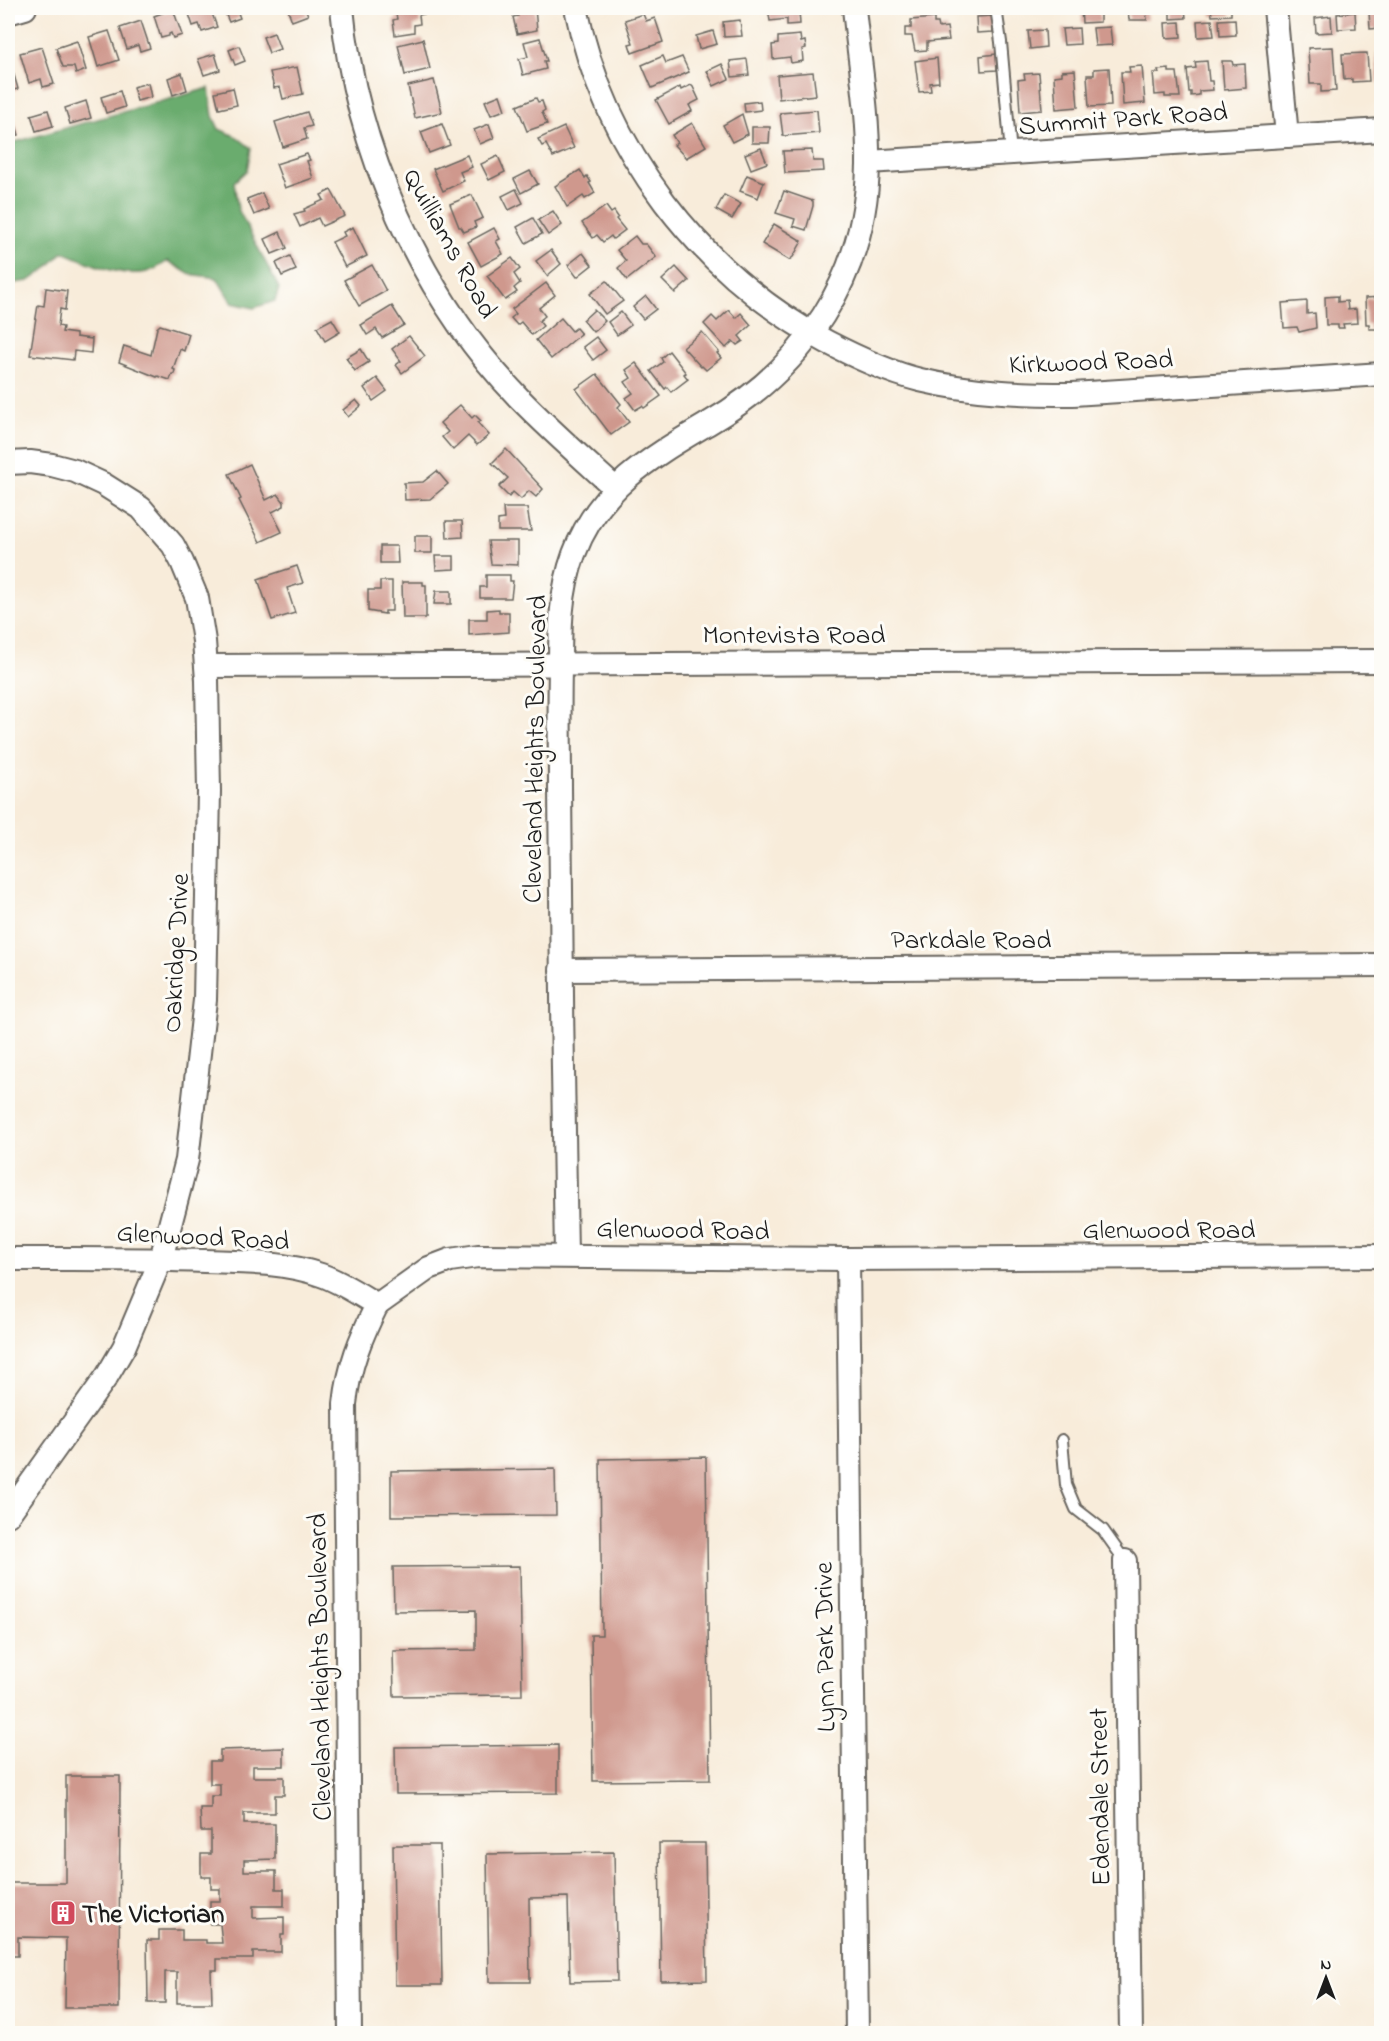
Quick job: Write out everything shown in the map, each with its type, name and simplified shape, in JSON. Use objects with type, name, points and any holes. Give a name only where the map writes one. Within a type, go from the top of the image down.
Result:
[{"type":"street","points":[[8,13],[25,8]]},
{"type":"street","name":"Quilliams Road","points":[[342,8],[349,65],[369,141],[390,199],[439,291],[464,331],[518,397],[615,488]]},
{"type":"street","name":"Kirkwood Road","points":[[576,8],[586,48],[612,115],[631,151],[664,202],[706,251],[740,284],[772,309],[812,334],[863,360],[918,379],[957,387],[1024,394],[1073,394],[1382,374]]},
{"type":"street","name":"Cleveland Heights Boulevard","points":[[566,1256],[561,970],[560,663],[561,607],[568,570],[581,538],[600,506],[615,488],[649,459],[746,400],[781,370],[812,334],[839,289],[862,219],[868,162],[854,8]]},
{"type":"street","points":[[1275,8],[1287,136]]},
{"type":"street","name":"Summit Park Road","points":[[868,162],[1382,130]]},
{"type":"street","name":"Oakridge Drive","points":[[8,463],[39,463],[75,471],[118,492],[141,508],[172,545],[190,580],[200,617],[207,666],[209,791],[205,1000],[187,1160],[161,1259],[124,1347],[107,1376],[8,1515]]},
{"type":"street","name":"Montevista Road","points":[[207,666],[1382,661]]},
{"type":"street","name":"Parkdale Road","points":[[561,970],[1382,965]]},
{"type":"street","name":"Glenwood Road","points":[[8,1259],[161,1259],[285,1266],[349,1287],[377,1305],[429,1268],[450,1260],[478,1256],[848,1259],[1382,1256]]},
{"type":"street","name":"Lynn Park Drive","points":[[848,1259],[857,2034]]},
{"type":"street","name":"Cleveland Heights Boulevard","points":[[350,2034],[345,1404],[354,1357],[377,1305]]},
{"type":"street","name":"Edendale Street","points":[[1125,1561],[1131,2034]]},
{"type":"lane","points":[[996,8],[1011,154]]},
{"type":"lane","points":[[1062,1440],[1066,1485],[1076,1509],[1102,1530],[1125,1561]]},
{"type":"green space","points":[[209,88],[213,116],[219,129],[237,137],[251,148],[247,170],[234,182],[238,209],[279,288],[275,301],[254,308],[232,303],[217,278],[189,274],[168,261],[147,272],[126,273],[104,268],[63,252],[46,269],[29,281],[8,284],[8,144]]},
{"type":"building","points":[[187,8],[210,8],[217,27],[202,32],[199,24],[193,26]]},
{"type":"building","points":[[223,8],[245,8],[246,10],[238,13],[240,18],[229,22]]},
{"type":"building","points":[[305,8],[308,15],[292,21],[288,10]]},
{"type":"building","points":[[395,8],[429,8],[430,13],[419,15],[420,24],[414,25],[414,32],[395,35],[393,20],[397,19]]},
{"type":"building","points":[[516,8],[535,8],[537,30],[517,34],[513,17],[518,16]]},
{"type":"building","points":[[768,8],[802,8],[799,11],[800,24],[787,25],[787,19],[770,21]]},
{"type":"building","points":[[1081,8],[1100,8],[1100,22],[1082,23]]},
{"type":"building","points":[[1128,8],[1146,8],[1147,20],[1129,20]]},
{"type":"building","points":[[1170,8],[1185,8],[1186,18],[1170,19]]},
{"type":"building","points":[[1211,8],[1231,8],[1231,15],[1212,16]]},
{"type":"building","points":[[173,9],[182,35],[173,38],[171,33],[161,38],[154,16]]},
{"type":"building","points":[[1382,10],[1382,28],[1370,29],[1369,11]]},
{"type":"building","points":[[1355,12],[1356,28],[1338,29],[1337,14]]},
{"type":"building","points":[[643,14],[646,21],[655,18],[663,42],[632,53],[629,44],[633,43],[625,20]]},
{"type":"building","points":[[992,16],[993,32],[977,33],[976,17]]},
{"type":"building","points":[[1331,16],[1332,32],[1316,33],[1315,18]]},
{"type":"building","points":[[934,18],[934,23],[938,23],[939,28],[947,27],[949,40],[927,42],[927,50],[915,51],[912,36],[905,36],[905,28],[911,28],[911,20]]},
{"type":"building","points":[[1235,19],[1236,35],[1220,36],[1219,20]]},
{"type":"building","points":[[740,20],[742,36],[724,37],[723,22]]},
{"type":"building","points":[[1212,20],[1214,36],[1198,37],[1197,21]]},
{"type":"building","points":[[141,21],[150,48],[140,51],[138,45],[127,49],[120,28]]},
{"type":"building","points":[[1180,22],[1181,37],[1166,38],[1165,23]]},
{"type":"building","points":[[1110,27],[1112,45],[1095,46],[1093,28]]},
{"type":"building","points":[[1079,28],[1080,44],[1064,45],[1062,29]]},
{"type":"building","points":[[1045,30],[1046,47],[1030,49],[1028,31]]},
{"type":"building","points":[[109,31],[119,60],[98,67],[89,37]]},
{"type":"building","points":[[713,31],[717,44],[699,49],[696,36]]},
{"type":"building","points":[[274,33],[280,49],[269,53],[263,37]]},
{"type":"building","points":[[800,35],[801,42],[805,41],[806,48],[802,49],[803,61],[791,63],[790,57],[773,59],[772,45],[778,44],[778,37]]},
{"type":"building","points":[[540,38],[547,61],[544,61],[546,69],[523,75],[519,59],[528,57],[524,42]]},
{"type":"building","points":[[423,39],[430,69],[405,75],[398,45]]},
{"type":"building","points":[[77,41],[86,70],[76,74],[74,67],[63,67],[56,48]]},
{"type":"building","points":[[239,46],[245,61],[235,65],[229,50]]},
{"type":"building","points":[[42,47],[54,84],[43,87],[41,79],[29,83],[20,53]]},
{"type":"building","points":[[1333,47],[1336,91],[1321,92],[1321,84],[1310,84],[1308,48]]},
{"type":"building","points":[[1382,52],[1382,83],[1378,83],[1376,53]]},
{"type":"building","points":[[1367,53],[1369,81],[1344,80],[1342,54]]},
{"type":"building","points":[[215,54],[220,70],[204,75],[198,59]]},
{"type":"building","points":[[996,54],[997,70],[981,71],[980,56]]},
{"type":"building","points":[[663,56],[666,63],[682,57],[689,72],[652,88],[642,65]]},
{"type":"building","points":[[937,58],[939,82],[930,83],[931,91],[919,92],[915,61]]},
{"type":"building","points":[[747,59],[749,75],[732,77],[730,61]]},
{"type":"building","points":[[10,61],[18,89],[9,91],[8,62]]},
{"type":"building","points":[[1207,61],[1209,81],[1212,81],[1213,90],[1199,91],[1199,95],[1191,96],[1187,69],[1196,68],[1195,62]]},
{"type":"building","points":[[1222,61],[1232,61],[1233,65],[1245,64],[1246,88],[1224,90]]},
{"type":"building","points":[[722,64],[729,79],[714,86],[707,71]]},
{"type":"building","points":[[1142,66],[1145,103],[1123,105],[1121,72],[1130,72],[1129,67]]},
{"type":"building","points":[[297,67],[303,94],[283,99],[280,87],[274,88],[270,72]]},
{"type":"building","points":[[1109,68],[1111,106],[1089,107],[1087,75],[1094,75],[1094,69]]},
{"type":"building","points":[[1169,69],[1169,72],[1177,72],[1180,97],[1155,95],[1153,73]]},
{"type":"building","points":[[1075,70],[1078,107],[1056,109],[1054,76],[1062,75],[1062,71]]},
{"type":"building","points":[[813,72],[816,95],[779,99],[777,75]]},
{"type":"building","points":[[182,73],[187,90],[173,95],[168,78]]},
{"type":"building","points":[[1039,73],[1042,110],[1020,112],[1018,80],[1025,79],[1024,74]]},
{"type":"building","points":[[434,80],[442,112],[415,118],[408,86]]},
{"type":"building","points":[[148,83],[151,97],[137,101],[133,87]]},
{"type":"building","points":[[691,85],[699,100],[689,105],[692,111],[669,124],[656,100],[680,87],[681,90]]},
{"type":"building","points":[[233,88],[237,105],[219,109],[215,92]]},
{"type":"building","points":[[120,91],[125,107],[106,113],[101,97]]},
{"type":"building","points":[[500,95],[505,110],[491,115],[485,101]]},
{"type":"building","points":[[536,98],[538,102],[542,101],[545,110],[542,112],[547,124],[527,131],[517,106]]},
{"type":"building","points":[[86,101],[91,118],[70,124],[65,108]]},
{"type":"building","points":[[760,101],[761,110],[745,112],[744,103]]},
{"type":"building","points":[[48,110],[53,126],[36,131],[31,115]]},
{"type":"building","points":[[817,110],[819,133],[783,136],[780,113]]},
{"type":"building","points":[[307,112],[312,126],[304,128],[307,139],[283,147],[275,122]]},
{"type":"building","points":[[742,114],[748,134],[732,142],[723,125]]},
{"type":"building","points":[[14,119],[19,135],[8,138],[8,121]]},
{"type":"building","points":[[692,123],[706,146],[686,158],[674,145],[677,143],[672,135]]},
{"type":"building","points":[[442,124],[450,145],[429,153],[421,132]]},
{"type":"building","points":[[489,124],[494,138],[480,144],[474,130]]},
{"type":"building","points":[[564,127],[574,148],[553,157],[546,144],[542,146],[538,139]]},
{"type":"building","points":[[752,127],[770,127],[769,143],[752,143]]},
{"type":"building","points":[[761,148],[767,163],[751,169],[745,154]]},
{"type":"building","points":[[812,150],[813,161],[823,161],[824,171],[785,173],[783,151]]},
{"type":"building","points":[[307,154],[313,178],[285,188],[276,164]]},
{"type":"building","points":[[467,155],[472,167],[460,172],[464,181],[443,191],[433,169]]},
{"type":"building","points":[[498,156],[505,172],[489,180],[481,164]]},
{"type":"building","points":[[580,170],[591,182],[589,183],[595,193],[585,199],[583,196],[567,207],[555,186]]},
{"type":"building","points":[[530,171],[538,184],[521,193],[514,179]]},
{"type":"building","points":[[747,175],[764,182],[758,198],[740,191]]},
{"type":"building","points":[[516,189],[523,203],[509,210],[502,196]]},
{"type":"building","points":[[331,190],[345,216],[322,226],[318,218],[300,227],[294,214],[305,211],[304,209],[324,200],[321,195]]},
{"type":"building","points":[[784,191],[813,201],[806,230],[793,226],[795,219],[776,213]]},
{"type":"building","points":[[262,193],[269,209],[254,215],[247,199]]},
{"type":"building","points":[[472,195],[483,218],[474,222],[476,227],[464,232],[459,227],[450,204]]},
{"type":"building","points":[[724,195],[741,204],[732,219],[716,210]]},
{"type":"building","points":[[606,206],[611,213],[614,211],[618,217],[616,219],[625,230],[613,239],[611,236],[603,242],[597,235],[593,238],[582,223]]},
{"type":"building","points":[[553,211],[562,225],[548,235],[538,220]]},
{"type":"building","points":[[533,218],[542,234],[526,243],[517,227]]},
{"type":"building","points":[[774,224],[802,241],[789,260],[762,244]]},
{"type":"building","points":[[353,227],[367,256],[345,267],[332,242],[345,236],[343,232]]},
{"type":"building","points":[[494,228],[500,239],[496,241],[503,254],[481,266],[468,242]]},
{"type":"building","points":[[280,232],[287,248],[272,254],[265,239]]},
{"type":"building","points":[[635,236],[641,244],[646,244],[656,257],[627,280],[618,268],[626,261],[617,250]]},
{"type":"building","points":[[551,250],[561,264],[547,276],[536,261]]},
{"type":"building","points":[[583,253],[592,265],[577,277],[568,265]]},
{"type":"building","points":[[290,256],[296,270],[282,276],[276,263]]},
{"type":"building","points":[[512,258],[520,269],[514,274],[520,283],[514,288],[517,292],[505,300],[487,276]]},
{"type":"building","points":[[372,265],[386,291],[359,306],[344,280]]},
{"type":"building","points":[[676,267],[689,281],[675,293],[662,280]]},
{"type":"building","points":[[607,281],[623,301],[605,314],[590,294]]},
{"type":"building","points":[[546,283],[555,295],[539,308],[545,316],[539,321],[543,326],[532,335],[521,322],[517,325],[511,318],[516,314],[512,309]]},
{"type":"building","points":[[46,288],[67,291],[65,310],[60,309],[58,326],[63,327],[62,332],[92,339],[91,353],[74,351],[73,360],[30,355],[38,305],[44,306]]},
{"type":"building","points":[[646,296],[656,309],[643,319],[633,307]]},
{"type":"building","points":[[1338,296],[1338,302],[1347,301],[1348,310],[1356,309],[1357,323],[1343,324],[1344,328],[1338,328],[1338,325],[1326,325],[1325,297]]},
{"type":"building","points":[[1382,297],[1382,322],[1378,322],[1378,329],[1369,329],[1369,324],[1366,324],[1365,298]]},
{"type":"building","points":[[1307,301],[1307,314],[1315,313],[1316,328],[1299,332],[1297,327],[1284,328],[1282,303]]},
{"type":"building","points":[[392,306],[404,325],[382,338],[376,329],[367,335],[361,325]]},
{"type":"building","points":[[594,310],[605,321],[593,332],[583,320]]},
{"type":"building","points":[[729,310],[736,318],[741,313],[751,325],[739,336],[743,341],[737,345],[733,341],[726,348],[704,324],[712,316],[717,321]]},
{"type":"building","points":[[621,312],[631,325],[617,335],[608,322]]},
{"type":"building","points":[[561,318],[572,331],[576,328],[581,334],[551,359],[536,340]]},
{"type":"building","points":[[332,319],[340,332],[325,341],[317,327]]},
{"type":"building","points":[[160,325],[189,334],[184,351],[180,349],[173,369],[174,374],[170,380],[119,362],[124,346],[151,355],[157,328]]},
{"type":"building","points":[[702,332],[719,352],[717,353],[721,358],[706,370],[683,347]]},
{"type":"building","points":[[409,336],[425,356],[402,373],[396,365],[401,361],[392,349]]},
{"type":"building","points":[[596,337],[606,350],[593,360],[583,347]]},
{"type":"building","points":[[361,349],[369,362],[355,371],[346,358]]},
{"type":"building","points":[[669,351],[688,379],[671,392],[667,387],[665,389],[651,371],[663,362],[661,358]]},
{"type":"building","points":[[636,363],[661,396],[644,408],[642,406],[635,410],[626,398],[633,393],[625,382],[631,378],[626,370]]},
{"type":"building","points":[[597,374],[621,404],[618,407],[629,422],[611,435],[576,389]]},
{"type":"building","points":[[377,378],[387,391],[373,401],[364,388]]},
{"type":"building","points":[[356,400],[361,406],[348,417],[343,410]]},
{"type":"building","points":[[460,405],[472,418],[475,415],[481,421],[478,423],[489,435],[477,445],[468,436],[453,450],[442,437],[448,432],[440,423]]},
{"type":"building","points":[[506,449],[543,489],[536,497],[529,491],[521,499],[513,492],[509,497],[499,487],[508,478],[492,463]]},
{"type":"building","points":[[250,464],[266,500],[278,494],[284,502],[284,506],[272,512],[282,532],[260,542],[229,474]]},
{"type":"building","points":[[437,471],[448,484],[430,499],[405,500],[404,483],[423,482]]},
{"type":"building","points":[[503,508],[527,508],[531,531],[498,531],[498,520],[504,519]]},
{"type":"building","points":[[446,521],[462,521],[463,537],[447,538]]},
{"type":"building","points":[[415,536],[432,536],[432,553],[415,553]]},
{"type":"building","points":[[488,541],[518,541],[518,565],[491,564]]},
{"type":"building","points":[[380,546],[397,546],[398,563],[380,563]]},
{"type":"building","points":[[435,556],[454,556],[454,569],[436,570]]},
{"type":"building","points":[[297,566],[303,583],[287,588],[295,613],[272,620],[258,579]]},
{"type":"building","points":[[486,575],[510,575],[510,581],[513,581],[511,598],[480,598],[480,587],[486,587]]},
{"type":"building","points":[[380,581],[392,581],[392,611],[385,611],[385,614],[368,611],[368,590],[380,590]]},
{"type":"building","points":[[402,582],[423,582],[423,585],[426,585],[426,618],[403,618]]},
{"type":"building","points":[[436,591],[451,591],[451,604],[434,604]]},
{"type":"building","points":[[499,609],[499,612],[509,612],[509,632],[469,635],[469,619],[487,619],[487,610]]},
{"type":"building","points":[[706,1457],[710,1780],[593,1781],[591,1635],[602,1635],[600,1459]]},
{"type":"building","points":[[555,1469],[556,1515],[391,1516],[391,1471]]},
{"type":"building","points":[[520,1566],[522,1695],[394,1696],[393,1651],[476,1650],[476,1610],[394,1611],[393,1567]]},
{"type":"building","points":[[558,1745],[558,1793],[396,1794],[395,1747]]},
{"type":"building","points":[[284,1748],[284,1766],[253,1766],[253,1777],[284,1777],[284,1795],[275,1795],[275,1813],[244,1813],[244,1824],[275,1824],[275,1859],[244,1860],[244,1871],[276,1871],[276,1889],[284,1889],[284,1906],[253,1906],[253,1918],[284,1917],[281,1952],[253,1952],[253,1959],[217,1959],[217,1970],[211,1970],[212,2003],[177,2003],[177,1972],[165,1972],[165,2003],[148,2003],[147,1940],[159,1940],[159,1930],[182,1930],[182,1940],[222,1943],[220,1924],[210,1924],[210,1901],[220,1901],[220,1889],[211,1889],[211,1877],[201,1877],[201,1854],[211,1854],[211,1831],[201,1831],[200,1808],[211,1808],[211,1796],[220,1796],[220,1784],[210,1784],[210,1761],[220,1761],[220,1750]]},
{"type":"building","name":"The Victorian","points":[[66,1776],[120,1776],[119,2008],[65,2008],[66,1938],[18,1937],[18,1956],[8,1956],[9,1883],[66,1883]]},
{"type":"building","points":[[659,1843],[705,1843],[707,1980],[661,1981]]},
{"type":"building","points":[[393,1845],[440,1845],[442,1985],[395,1985]]},
{"type":"building","points":[[614,1852],[617,1981],[570,1982],[568,1897],[529,1898],[530,1982],[489,1982],[487,1854]]},
{"type":"place","name":"The Victorian","points":[[63,1913]]}]
